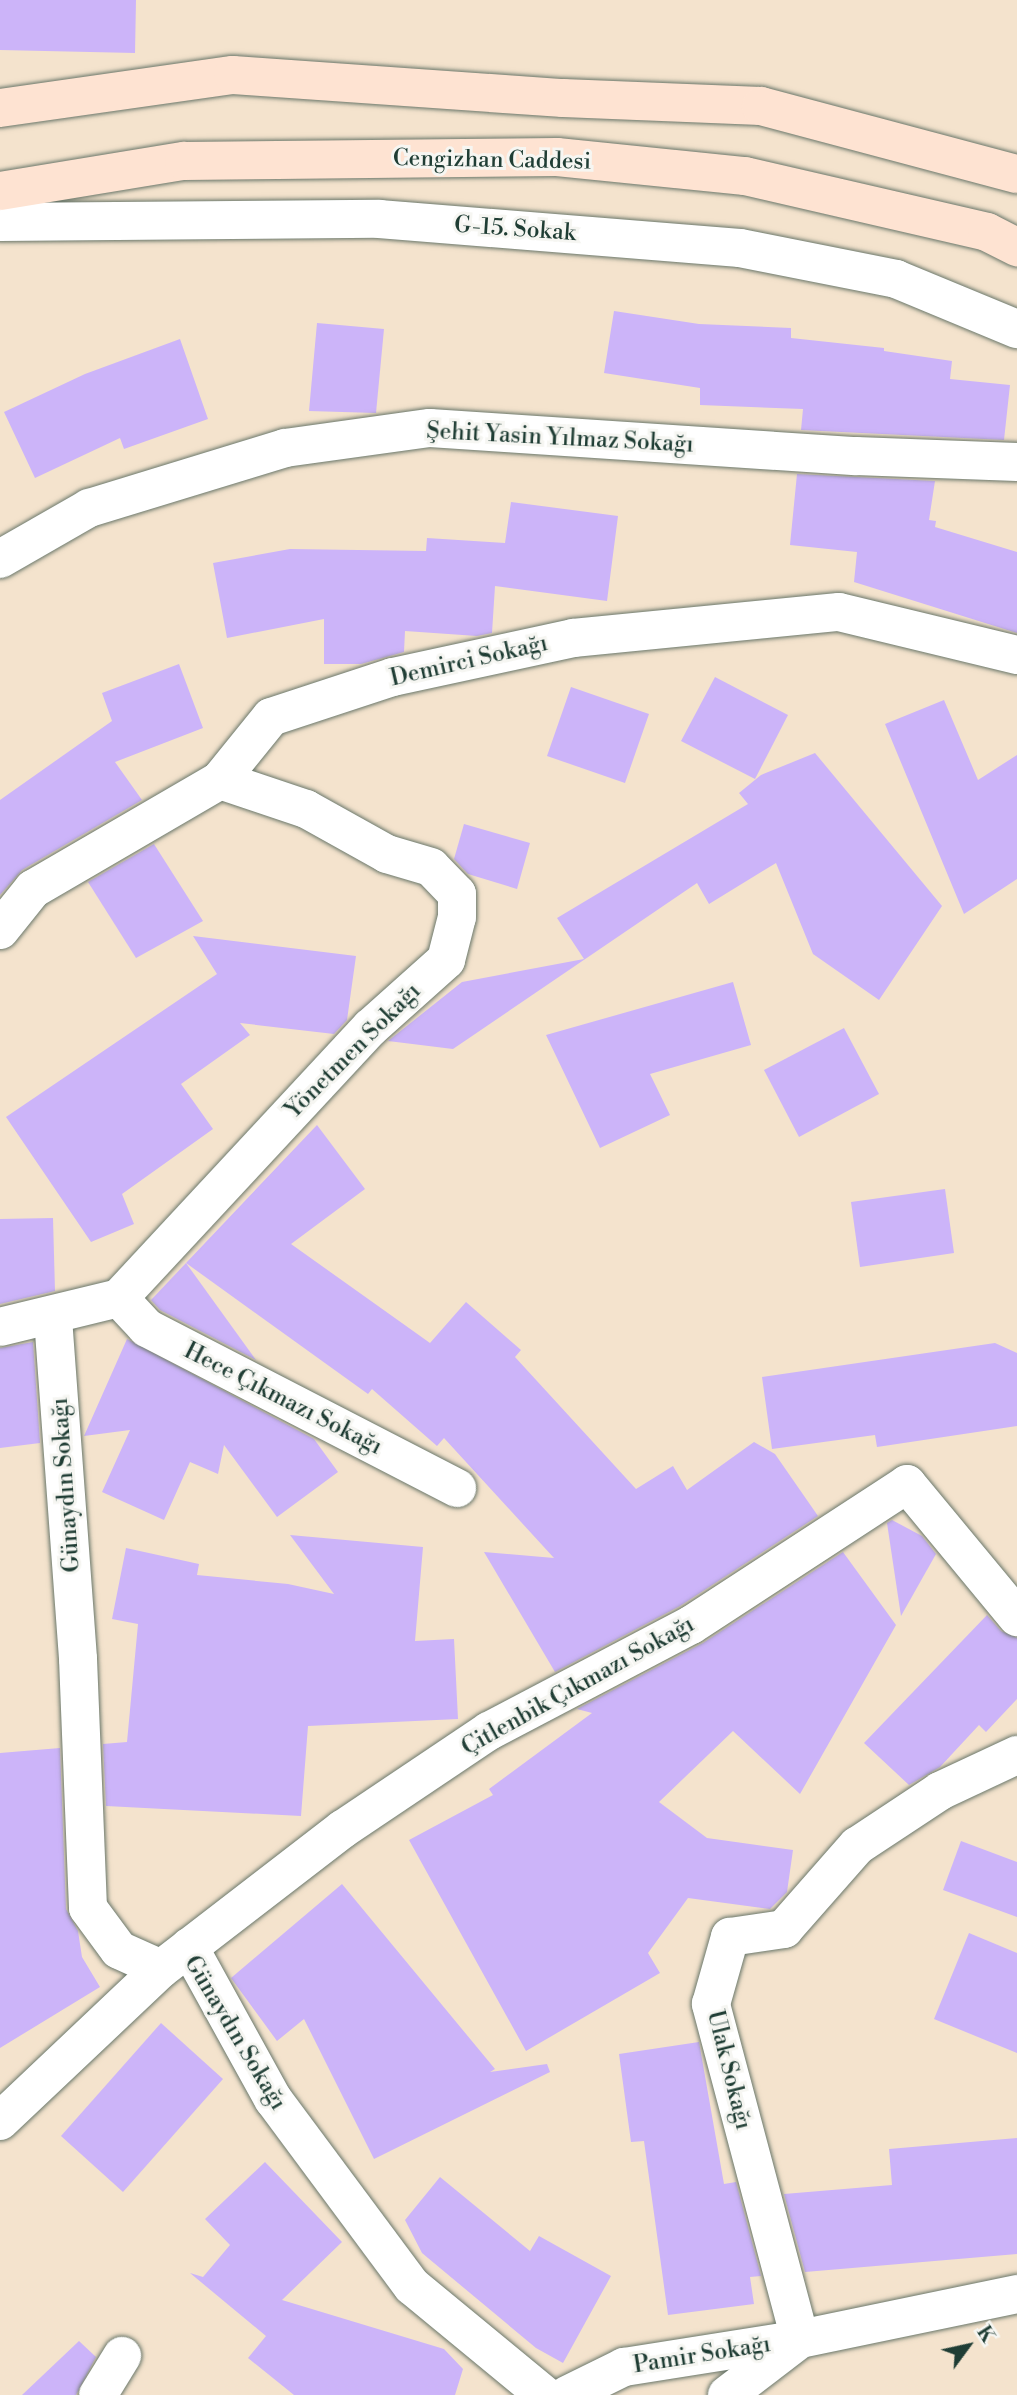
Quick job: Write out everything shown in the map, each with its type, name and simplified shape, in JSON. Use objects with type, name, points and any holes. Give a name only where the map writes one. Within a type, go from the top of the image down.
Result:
[{"type":"main road","points":[[0,108],[233,75],[563,98],[761,106],[1017,174]]},
{"type":"main road","name":"Cengizhan Caddesi","points":[[0,191],[184,161],[557,157],[745,176],[987,232],[1017,247]]},
{"type":"street","name":"G-15. Sokak","points":[[0,222],[379,219],[740,248],[896,279],[1017,329]]},
{"type":"street","name":"Şehit Yasin Yılmaz Sokağı","points":[[0,559],[89,508],[285,448],[430,428],[856,456],[1017,462]]},
{"type":"street","name":"Demirci Sokağı","points":[[0,930],[33,889],[220,780],[271,717],[393,677],[573,638],[839,612],[1017,654]]},
{"type":"street","name":"Yönetmen Sokağı","points":[[0,1327],[53,1318],[118,1298],[370,1028],[446,960],[457,917],[457,894],[431,867],[387,853],[306,809],[220,780]]},
{"type":"street","name":"Hece Çıkmazı Sokağı","points":[[118,1298],[147,1328],[457,1488]]},
{"type":"street","name":"Günaydın Sokağı","points":[[53,1318],[78,1659],[88,1908],[119,1950],[175,1958],[273,2099],[412,2286],[544,2395]]},
{"type":"street","name":"Çitlenbik Çıkmazı Sokağı","points":[[0,2120],[175,1958],[343,1829],[489,1731],[691,1625],[907,1484],[1017,1617]]},
{"type":"street","name":"Ulak Sokağı","points":[[800,2339],[710,2004],[730,1937],[785,1929],[857,1846],[940,1791],[1017,1755]]},
{"type":"street","name":"Pamir Sokağı","points":[[567,2395],[624,2367],[800,2339],[1017,2294]]},
{"type":"street","points":[[727,2395],[800,2339]]},
{"type":"street","points":[[98,2395],[122,2356]]},
{"type":"building","points":[[0,0],[136,0],[135,53],[0,50]]},
{"type":"building","points":[[614,311],[699,324],[791,328],[791,338],[884,348],[884,351],[952,361],[950,379],[1010,385],[1004,440],[801,430],[803,409],[700,405],[700,388],[604,373]]},
{"type":"building","points":[[317,323],[384,329],[376,413],[309,411]]},
{"type":"building","points":[[180,339],[208,419],[124,449],[120,438],[35,478],[4,412],[85,374]]},
{"type":"building","points":[[797,474],[935,481],[929,520],[936,521],[935,527],[1017,552],[1017,633],[854,582],[857,552],[790,545]]},
{"type":"building","points":[[511,502],[618,516],[607,601],[495,586],[492,633],[477,636],[405,631],[404,652],[361,664],[324,664],[324,619],[227,638],[213,563],[290,549],[426,551],[427,538],[505,543]]},
{"type":"building","points":[[179,664],[203,728],[115,762],[142,800],[22,870],[0,895],[0,800],[112,721],[102,693]]},
{"type":"building","points":[[715,677],[788,715],[755,779],[681,741]]},
{"type":"building","points":[[571,687],[649,714],[625,783],[547,756]]},
{"type":"building","points":[[944,700],[978,780],[1017,755],[1017,879],[964,914],[885,724]]},
{"type":"building","points":[[815,753],[942,906],[879,1000],[813,954],[776,863],[709,904],[697,883],[453,1049],[388,1041],[462,982],[584,959],[557,918],[748,804],[739,793],[761,775]]},
{"type":"building","points":[[464,824],[530,843],[517,889],[468,874],[454,859]]},
{"type":"building","points":[[154,844],[203,921],[136,958],[88,882]]},
{"type":"building","points":[[193,936],[356,956],[347,1020],[334,1034],[240,1023],[250,1035],[181,1084],[213,1129],[122,1194],[134,1224],[91,1242],[6,1117],[217,974]]},
{"type":"building","points":[[733,982],[751,1045],[650,1074],[670,1115],[600,1148],[546,1035]]},
{"type":"building","points":[[844,1028],[879,1094],[799,1137],[764,1070]]},
{"type":"building","points":[[317,1125],[365,1189],[291,1244],[430,1343],[466,1302],[521,1350],[515,1357],[636,1489],[673,1466],[687,1490],[754,1442],[775,1454],[818,1516],[680,1606],[555,1672],[484,1552],[554,1558],[444,1438],[437,1446],[372,1389],[368,1394],[186,1263]]},
{"type":"building","points":[[945,1189],[954,1253],[860,1267],[851,1202]]},
{"type":"building","points":[[53,1218],[55,1291],[0,1304],[0,1219]]},
{"type":"building","points":[[186,1263],[256,1360],[160,1310],[151,1300]]},
{"type":"building","points":[[127,1339],[314,1439],[338,1472],[277,1517],[224,1445],[218,1474],[190,1462],[164,1520],[102,1492],[130,1430],[84,1436]]},
{"type":"building","points":[[33,1342],[40,1443],[0,1448],[0,1348]]},
{"type":"building","points":[[995,1343],[1017,1353],[1017,1426],[877,1447],[875,1435],[772,1449],[762,1377]]},
{"type":"building","points":[[892,1520],[922,1536],[936,1554],[901,1616],[887,1523]]},
{"type":"building","points":[[290,1535],[423,1547],[415,1641],[454,1639],[458,1719],[308,1726],[301,1816],[106,1806],[103,1744],[127,1742],[138,1624],[112,1619],[126,1548],[199,1564],[197,1575],[288,1584],[334,1594]]},
{"type":"building","points":[[843,1552],[896,1625],[800,1794],[733,1731],[659,1802],[707,1838],[793,1850],[787,1892],[770,1909],[688,1898],[648,1953],[660,1973],[526,2051],[409,1840],[493,1795],[489,1789],[592,1713],[577,1709],[703,1643]]},
{"type":"building","points":[[987,1615],[1001,1631],[1017,1638],[1017,1699],[986,1732],[979,1725],[940,1767],[909,1785],[864,1743]]},
{"type":"building","points":[[60,1748],[66,1909],[78,1931],[82,1957],[100,1987],[0,2048],[0,1753]]},
{"type":"building","points":[[961,1841],[1017,1862],[1017,1917],[943,1890]]},
{"type":"building","points":[[342,1884],[495,2069],[490,2072],[547,2064],[550,2072],[374,2159],[304,2019],[277,2041],[231,1978]]},
{"type":"building","points":[[969,1933],[1017,1953],[1017,2053],[934,2019]]},
{"type":"building","points":[[161,2023],[223,2079],[123,2192],[61,2136]]},
{"type":"building","points":[[699,2042],[724,2184],[736,2182],[761,2276],[750,2277],[754,2304],[668,2315],[644,2141],[631,2142],[619,2054]]},
{"type":"building","points":[[1017,2138],[1017,2254],[805,2272],[784,2194],[892,2185],[889,2149]]},
{"type":"building","points":[[265,2162],[342,2242],[282,2300],[444,2349],[463,2369],[455,2395],[294,2395],[248,2358],[266,2336],[190,2273],[203,2277],[230,2245],[205,2219]]},
{"type":"building","points":[[440,2177],[530,2251],[539,2236],[611,2276],[563,2363],[536,2348],[422,2253],[405,2220]]},
{"type":"building","points":[[79,2341],[96,2357],[76,2395],[22,2395]]}]
